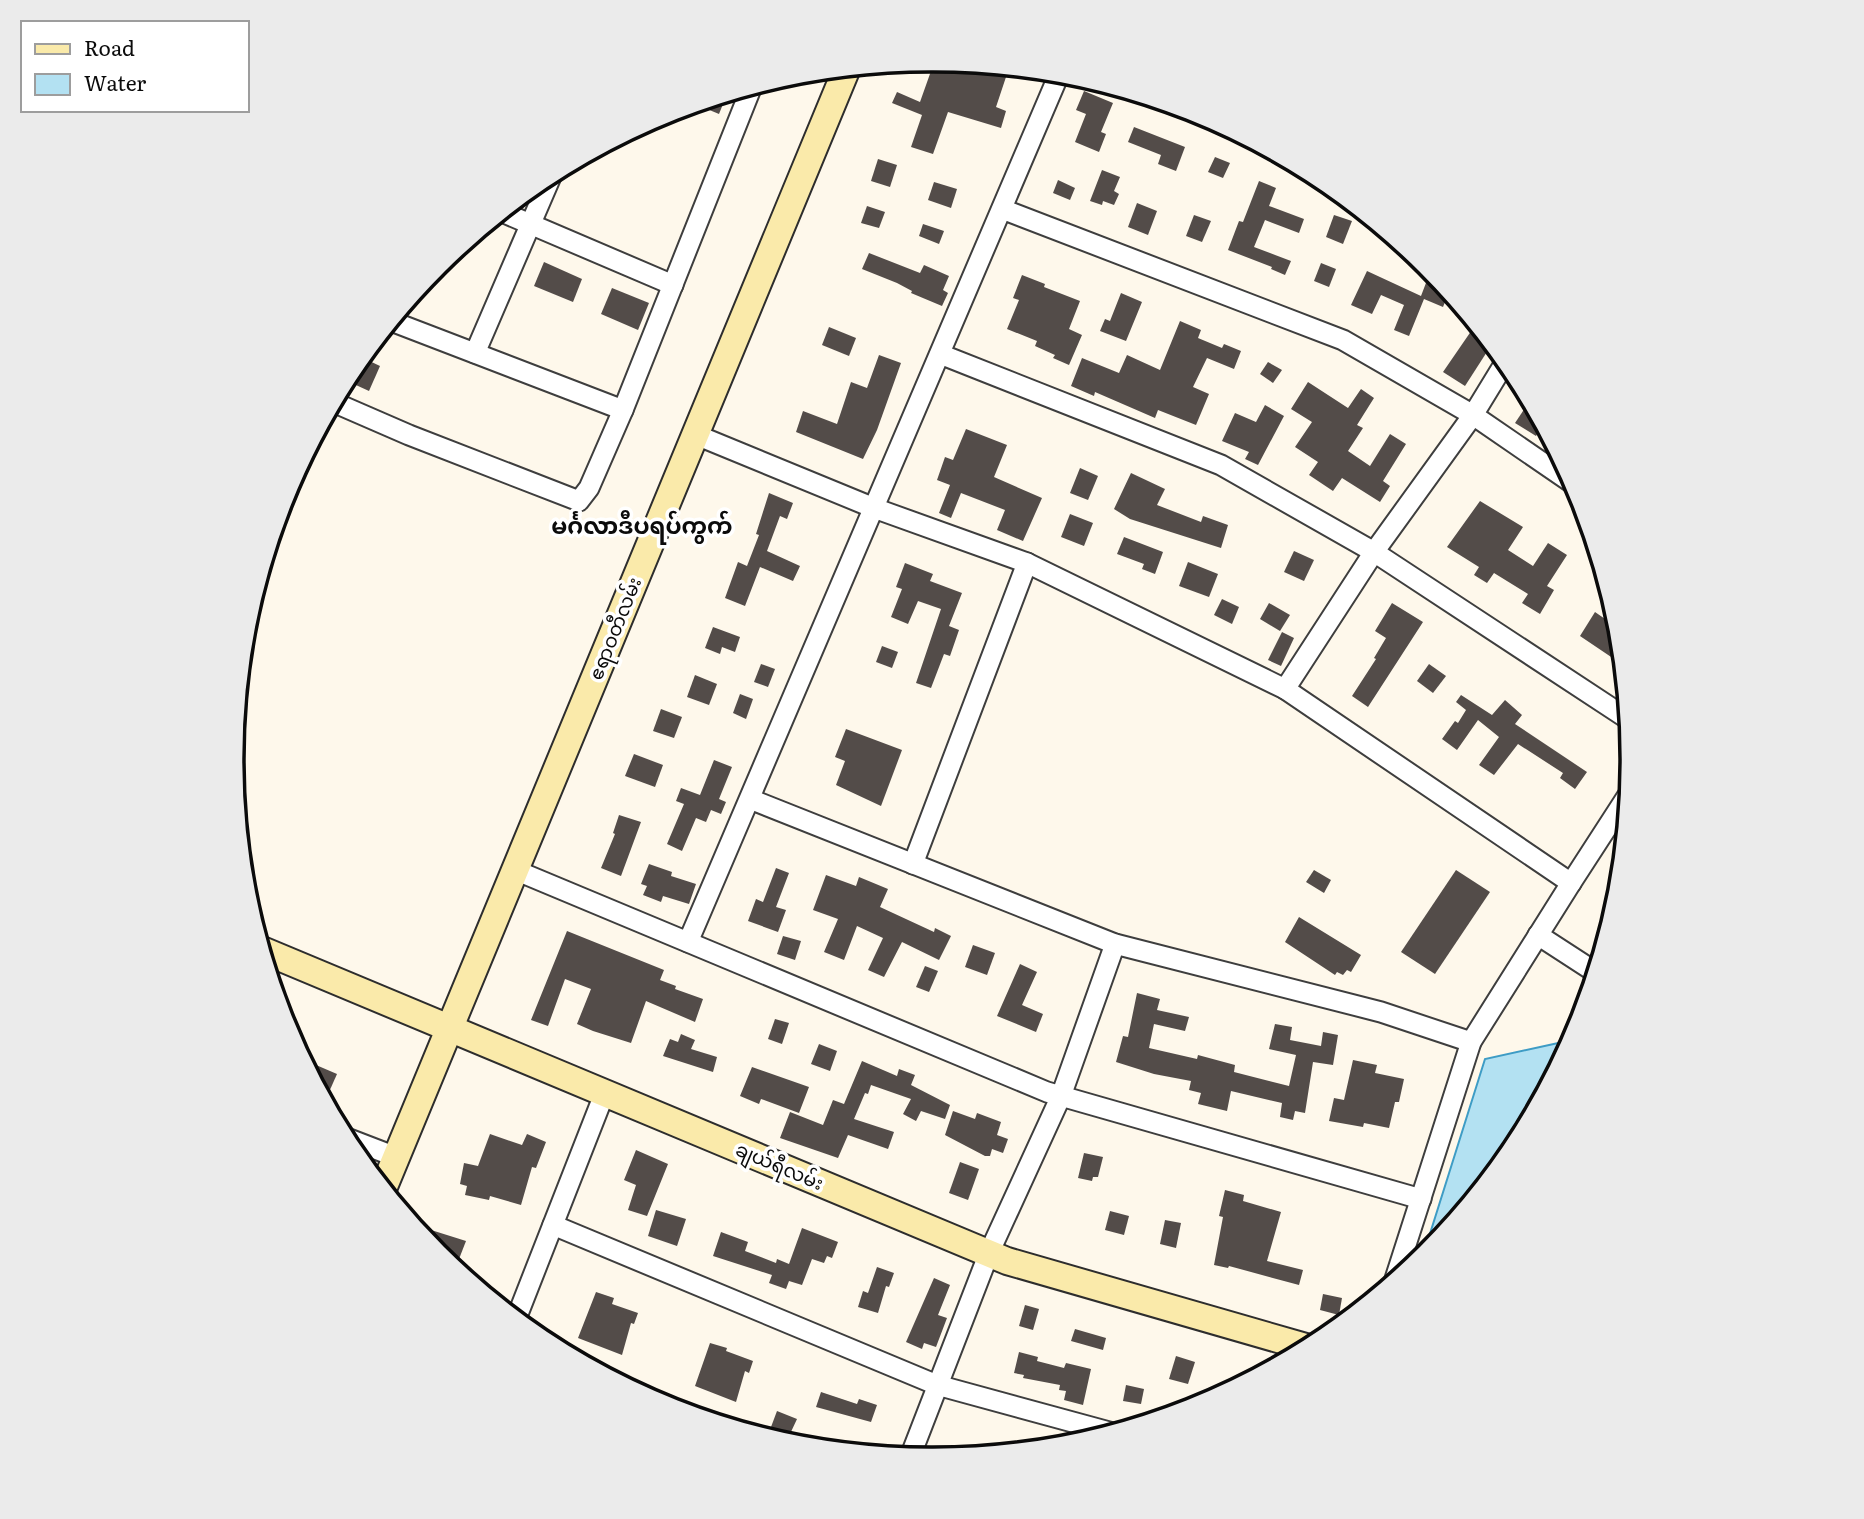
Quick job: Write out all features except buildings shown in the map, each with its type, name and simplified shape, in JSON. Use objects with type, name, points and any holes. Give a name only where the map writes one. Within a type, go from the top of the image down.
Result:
[{"type":"street","name":"ဧရာဝတီလမ်း","points":[[387,1179],[843,78]]},
{"type":"street","points":[[688,942],[1055,83]]},
{"type":"street","points":[[342,406],[579,501],[589,488],[623,410],[748,97]]},
{"type":"street","points":[[475,354],[545,192]]},
{"type":"street","points":[[1002,209],[1343,340],[1473,415],[1557,472]]},
{"type":"street","points":[[511,216],[673,285]]},
{"type":"street","points":[[400,324],[623,410]]},
{"type":"street","points":[[940,354],[1221,465],[1374,552],[1618,712]]},
{"type":"street","points":[[1286,689],[1374,552],[1473,415],[1500,371]]},
{"type":"street","points":[[694,434],[874,508],[1027,563],[1286,689],[1571,883]]},
{"type":"street","points":[[913,864],[1027,563]]},
{"type":"street","points":[[750,799],[1115,944],[1381,1012],[1471,1042]]},
{"type":"street","points":[[1400,1263],[1471,1042],[1617,813]]},
{"type":"street","points":[[514,870],[1061,1096],[1421,1199]]},
{"type":"street","points":[[1538,935],[1587,967]]},
{"type":"street","points":[[915,1447],[936,1385],[989,1253],[1061,1096],[1115,944]]},
{"type":"street","name":"ချယ်ရီလမ်း","points":[[273,955],[1007,1261],[1294,1344]]},
{"type":"street","points":[[520,1310],[605,1092]]},
{"type":"street","points":[[361,1144],[396,1157]]},
{"type":"street","points":[[553,1225],[936,1385],[1093,1428]]},
{"type":"water","points":[[1558,1043],[1528,1103],[1504,1142],[1478,1178],[1430,1233],[1485,1059]]},
{"type":"district","name":"မင်္ဂလာဒီပရပ်ကွက်","points":[[642,524]]}]
